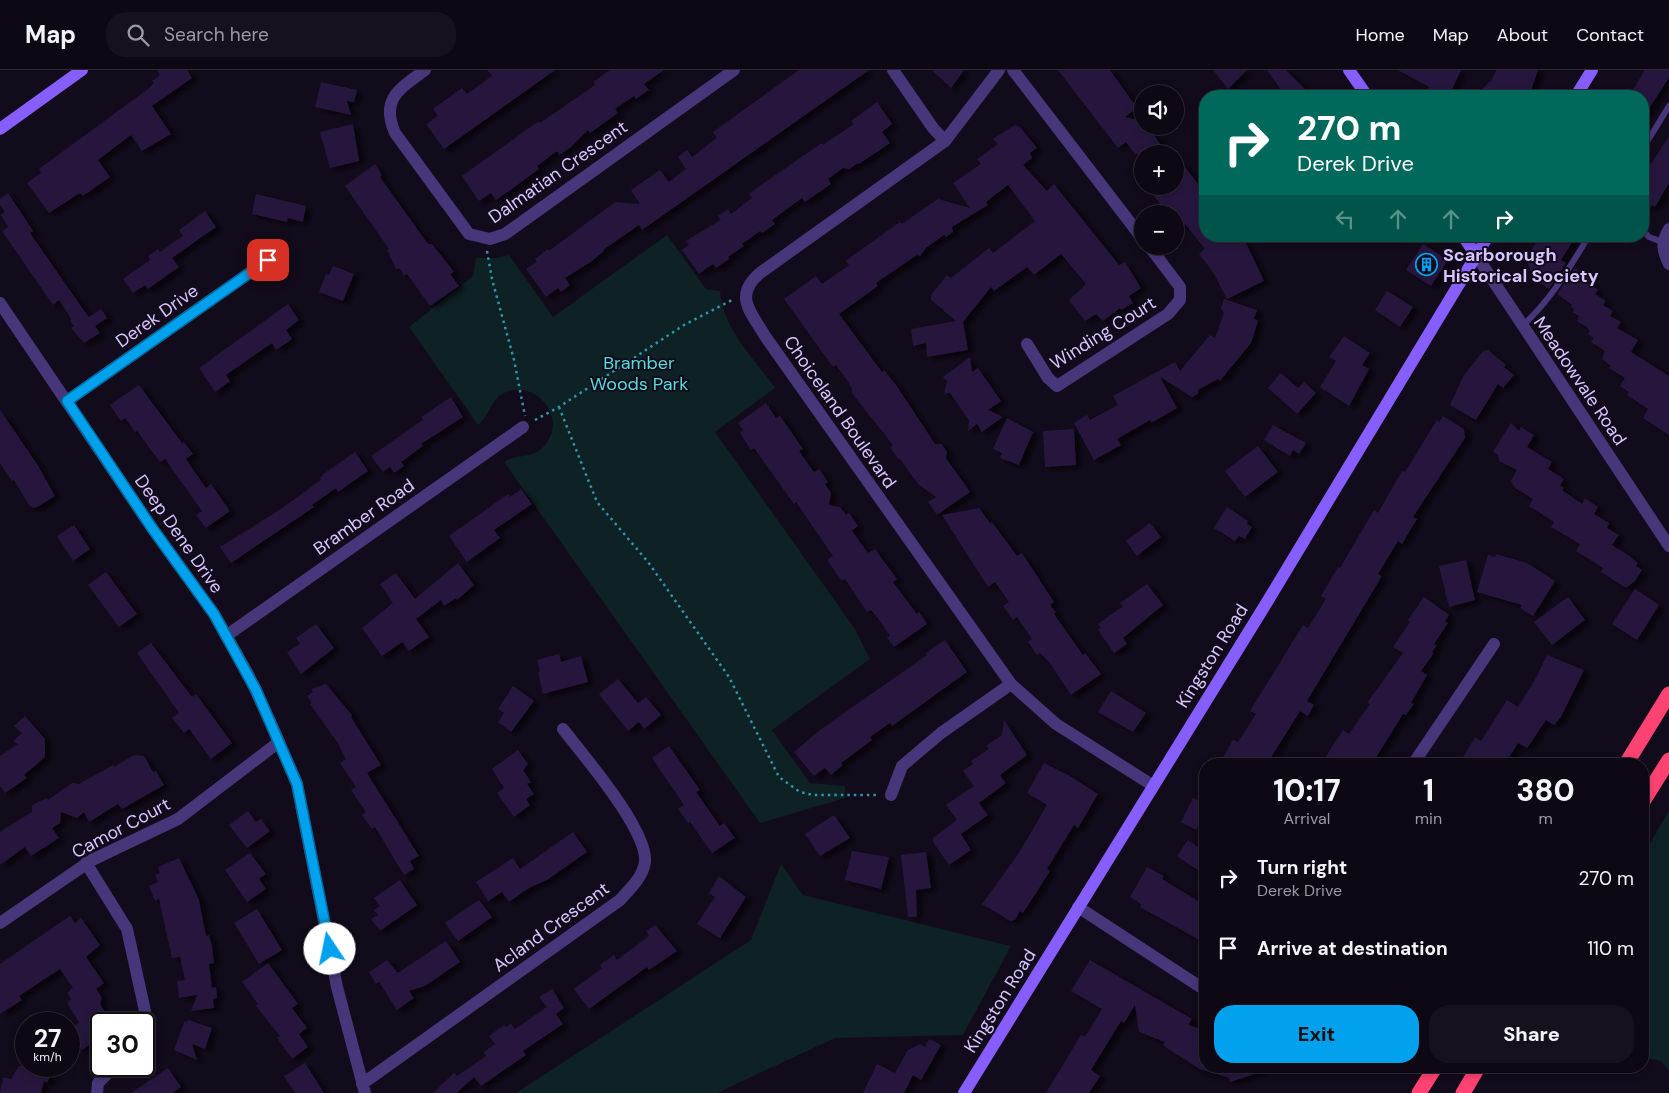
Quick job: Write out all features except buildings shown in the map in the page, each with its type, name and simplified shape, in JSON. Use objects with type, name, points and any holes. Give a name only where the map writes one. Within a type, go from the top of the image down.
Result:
[{"type":"highway","points":[[1630,758],[1669,694]]},
{"type":"highway","points":[[1649,792],[1669,760]]},
{"type":"highway","points":[[1419,1093],[1432,1073]]},
{"type":"highway","points":[[1463,1093],[1475,1073]]},
{"type":"street","points":[[0,129],[82,70]]},
{"type":"street","name":"Dalmatian Crescent","points":[[426,70],[397,91],[389,105],[389,118],[395,133],[469,234],[490,239],[505,234],[734,70]]},
{"type":"street","points":[[893,70],[933,128],[945,141]]},
{"type":"street","points":[[745,294],[749,285],[760,273],[945,141],[999,70]]},
{"type":"street","points":[[1013,70],[1134,228]]},
{"type":"street","points":[[1349,70],[1363,90]]},
{"type":"street","points":[[1580,90],[1592,70]]},
{"type":"street","points":[[1669,229],[1662,242],[1663,252],[1669,264]]},
{"type":"street","name":"Meadowvale Road","points":[[1467,242],[1669,546]]},
{"type":"street","name":"Kingston Road","points":[[964,1093],[1152,785],[1264,607],[1484,242]]},
{"type":"street","name":"Winding Court","points":[[1027,344],[1048,378],[1058,386],[1168,314],[1180,300],[1180,287],[1155,255]]},
{"type":"street","name":"Derek Drive","points":[[67,401],[268,260]]},
{"type":"street","name":"Choiceland Boulevard","points":[[745,294],[747,305],[765,336],[1010,684],[1056,724],[1152,785]]},
{"type":"street","name":"Deep Dene Drive","points":[[0,303],[152,528],[214,614],[256,690],[297,784],[337,986],[364,1089]]},
{"type":"street","name":"Bramber Road","points":[[226,636],[523,427]]},
{"type":"street","points":[[1417,758],[1494,644]]},
{"type":"street","points":[[891,795],[902,766],[941,734],[1010,684]]},
{"type":"street","name":"Acland Crescent","points":[[364,1089],[620,900],[636,881],[645,863],[641,842],[626,814],[563,729]]},
{"type":"street","name":"Camor Court","points":[[0,923],[86,863],[173,822],[279,742]]},
{"type":"street","points":[[86,863],[97,877],[127,929],[145,1012]]},
{"type":"street","points":[[1078,907],[1199,986]]},
{"type":"street","points":[[97,1093],[98,1083],[104,1077]]},
{"type":"lane","points":[[1649,139],[1669,106]]},
{"type":"lane","points":[[1649,237],[1662,242]]},
{"type":"lane","points":[[1522,326],[1539,311],[1557,288],[1585,242]]},
{"type":"path","points":[[489,258],[526,411],[523,427]]},
{"type":"path","points":[[523,427],[559,407],[684,325],[745,294]]},
{"type":"path","points":[[559,407],[598,502],[648,562],[729,677],[779,777],[800,792],[813,794],[891,795]]},
{"type":"green space","name":"Bramber Woods Park","points":[[667,235],[706,289],[720,291],[722,305],[733,330],[775,388],[715,432],[855,629],[870,659],[772,730],[810,783],[845,786],[845,798],[760,823],[504,462],[535,453],[545,445],[551,434],[553,423],[551,413],[545,403],[527,391],[516,390],[504,393],[499,396],[478,425],[409,327],[473,276],[476,258],[496,258],[509,255],[553,317]]},
{"type":"green space","points":[[1669,811],[1669,1071],[1661,1061],[1649,1059],[1649,845]]},
{"type":"green space","points":[[781,864],[803,895],[1011,946],[963,1035],[835,1038],[717,1093],[516,1093],[751,940]]},
{"type":"place","name":"Scarborough Historical Society","points":[[1427,265]]},
{"type":"route","points":[[268,260],[67,401],[152,528],[214,614],[256,690],[297,784],[330,949]]}]
